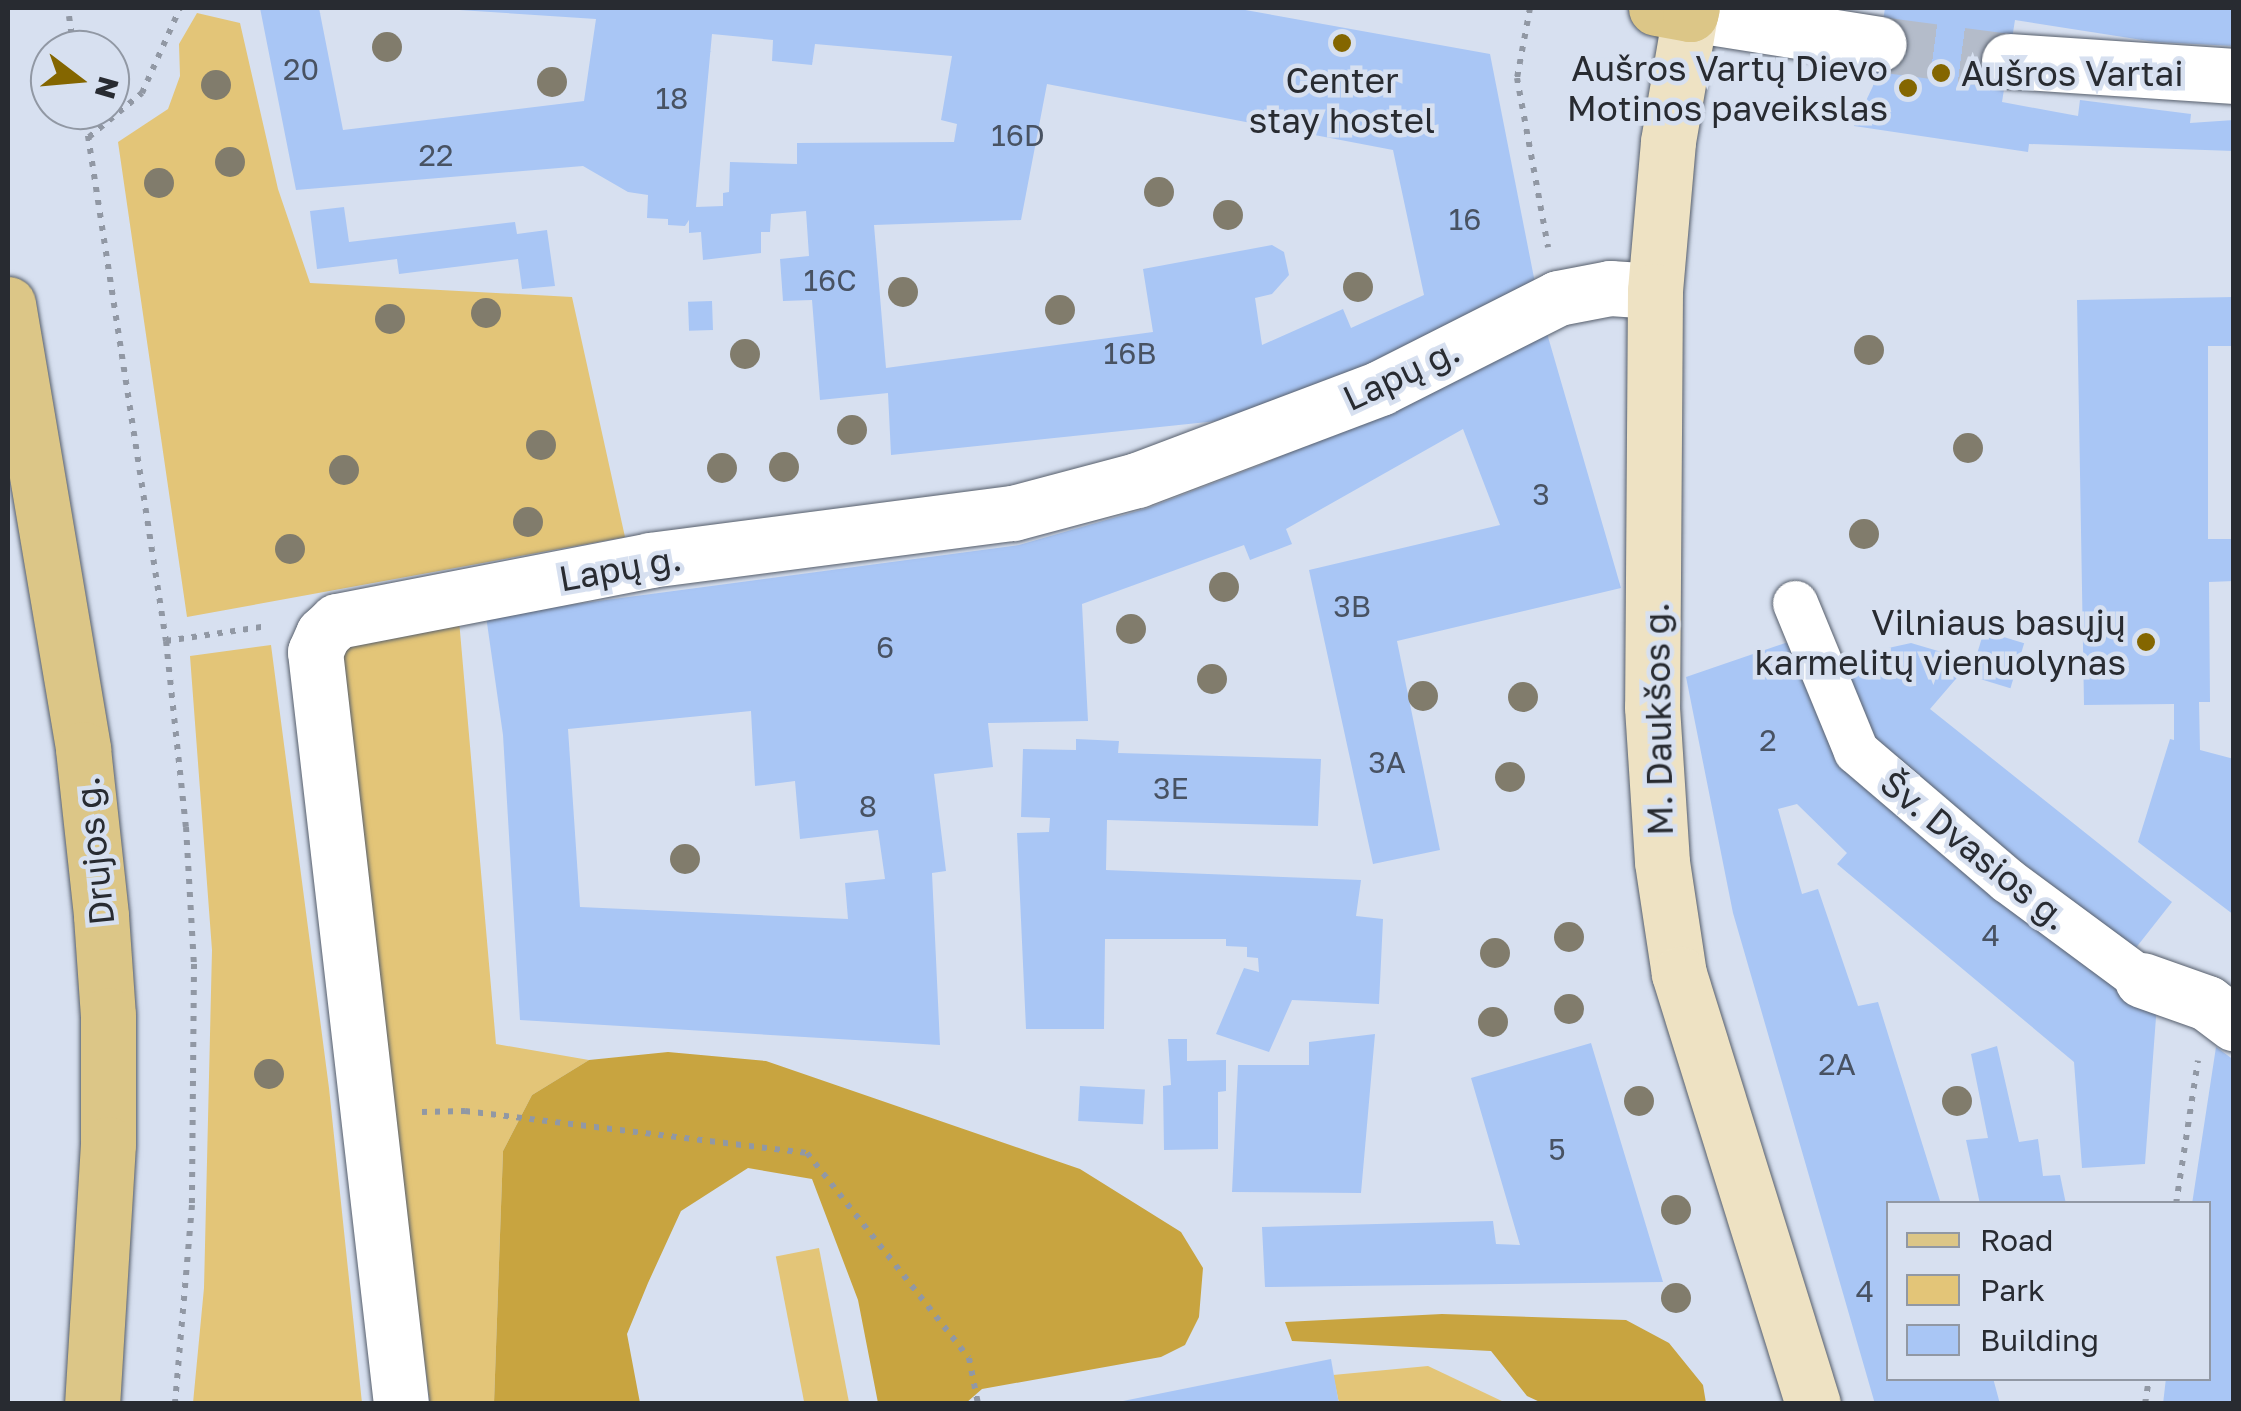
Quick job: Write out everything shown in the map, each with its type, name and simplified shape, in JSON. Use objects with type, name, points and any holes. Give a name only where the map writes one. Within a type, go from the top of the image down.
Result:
[{"type":"main road","name":"M. Daukšos g.","points":[[1679,10],[1656,291],[1652,707],[1662,862],[1679,974],[1814,1404]]},
{"type":"main road","name":"Drujos g.","points":[[8,304],[83,749],[101,916],[108,1015],[108,1144],[92,1404]]},
{"type":"street","points":[[1679,10],[1879,44]]},
{"type":"street","points":[[2009,61],[2234,76]]},
{"type":"street","name":"Lapų g.","points":[[402,1404],[315,652],[323,634],[337,621],[650,560],[1013,512],[1137,480],[1380,388],[1558,298],[1610,288],[1656,291]]},
{"type":"street","name":"Šv. Dvasios g.","points":[[1796,604],[1856,751],[2007,880],[2142,980],[2220,1013]]},
{"type":"path","points":[[88,138],[142,93],[180,8]]},
{"type":"path","points":[[1530,8],[1517,78],[1558,298]]},
{"type":"path","points":[[69,16],[71,30]]},
{"type":"path","points":[[87,130],[166,641],[194,964],[192,1205],[175,1404]]},
{"type":"path","points":[[166,641],[257,626]]},
{"type":"path","points":[[2177,1201],[2220,1013]]},
{"type":"path","points":[[366,1113],[466,1111],[808,1153],[969,1358],[978,1404]]},
{"type":"green space","points":[[197,13],[240,23],[278,189],[310,283],[572,297],[625,537],[187,617],[118,142],[168,109],[180,76],[179,44]]},
{"type":"green space","points":[[459,620],[496,1044],[589,1060],[532,1095],[503,1151],[494,1403],[430,1403],[332,659],[345,639]]},
{"type":"green space","points":[[271,645],[329,1088],[362,1403],[193,1403],[204,1288],[212,950],[190,656]]},
{"type":"green space","points":[[819,1248],[849,1403],[804,1404],[776,1256]]},
{"type":"green space","points":[[1428,1366],[1506,1403],[1339,1403],[1333,1375]]},
{"type":"shaded area","points":[[668,1052],[766,1061],[1080,1169],[1181,1232],[1203,1268],[1199,1317],[1185,1345],[1161,1357],[982,1389],[966,1403],[878,1403],[858,1300],[812,1179],[748,1168],[681,1211],[627,1334],[640,1403],[494,1403],[503,1151],[532,1095],[589,1060]]},
{"type":"shaded area","points":[[1442,1314],[1626,1320],[1669,1343],[1703,1385],[1706,1403],[1542,1403],[1527,1396],[1491,1351],[1292,1341],[1285,1322]]},
{"type":"building","points":[[260,8],[319,8],[343,130],[584,101],[596,19],[428,8],[1234,8],[1490,54],[1536,288],[1265,416],[891,455],[888,393],[820,400],[812,300],[783,301],[780,259],[809,256],[806,211],[771,214],[770,232],[761,232],[761,253],[703,260],[701,232],[689,233],[689,220],[685,226],[668,225],[668,219],[647,218],[648,195],[628,192],[583,166],[296,190]],"holes":[[[712,34],[773,40],[772,61],[812,65],[815,44],[952,56],[941,120],[957,124],[954,142],[797,143],[797,164],[730,162],[729,192],[723,193],[723,206],[696,207]],[[1047,84],[1393,150],[1424,295],[1351,328],[1343,309],[1262,345],[1255,298],[1272,294],[1289,275],[1284,252],[1272,245],[1143,269],[1153,332],[886,368],[874,225],[1021,220]]]},
{"type":"building","points":[[1885,8],[2234,8],[2234,46],[2155,42],[2015,20],[2002,102],[2078,116],[2080,100],[2191,114],[2190,123],[2234,120],[2234,151],[2029,144],[2028,152],[1854,126],[1873,86]]},
{"type":"building","points":[[344,207],[349,242],[515,222],[517,234],[547,230],[555,286],[522,289],[518,259],[399,274],[397,259],[317,269],[310,211]]},
{"type":"building","name":"Vilniaus basųjų karmelitų vienuolynas","points":[[2234,297],[2234,346],[2208,346],[2208,539],[2234,539],[2234,581],[2209,582],[2210,702],[2199,702],[2200,750],[2234,759],[2234,915],[2138,842],[2170,739],[2174,740],[2174,704],[2084,705],[2077,300]]},
{"type":"building","points":[[712,301],[713,330],[689,331],[688,302]]},
{"type":"building","points":[[1544,323],[1621,588],[1397,641],[1440,850],[1373,864],[1309,570],[1500,525],[1463,429],[1286,529],[1292,544],[1250,560],[1244,545],[1082,604],[1088,721],[988,723],[993,767],[934,774],[946,871],[932,873],[940,1045],[520,1020],[503,735],[486,616],[1019,545],[1148,508],[1263,464],[1361,420]],"holes":[[[751,711],[755,786],[795,781],[800,839],[878,830],[885,879],[845,883],[848,919],[580,907],[568,729]]]},
{"type":"building","points":[[1984,631],[2024,643],[2010,688],[1970,676]]},
{"type":"building","points":[[1794,640],[1820,703],[2157,1004],[2145,1164],[2082,1168],[2074,1062],[1837,864],[1847,853],[1797,804],[1778,809],[1802,894],[1818,889],[1858,1006],[1878,1002],[1940,1201],[1886,1201],[1886,1381],[1994,1381],[2000,1404],[1875,1404],[1733,913],[1686,677]]},
{"type":"building","points":[[1911,643],[1955,656],[1967,666],[1930,709],[2172,902],[2135,949],[1869,745],[1843,658]]},
{"type":"building","points":[[1076,739],[1119,741],[1118,753],[1321,759],[1318,826],[1107,820],[1106,870],[1361,880],[1356,916],[1383,919],[1379,1004],[1292,1000],[1269,1052],[1216,1034],[1244,968],[1259,972],[1258,958],[1247,957],[1247,947],[1226,946],[1226,939],[1105,939],[1104,1029],[1026,1029],[1017,833],[1049,832],[1050,818],[1021,817],[1023,749],[1076,750]]},
{"type":"building","points":[[1375,1034],[1361,1193],[1232,1192],[1238,1065],[1309,1065],[1309,1042]]},
{"type":"building","points":[[1168,1039],[1187,1039],[1187,1061],[1226,1060],[1226,1091],[1218,1092],[1218,1149],[1164,1150],[1163,1086],[1171,1085]]},
{"type":"building","points":[[1591,1043],[1663,1282],[1265,1287],[1262,1227],[1493,1221],[1496,1244],[1520,1245],[1471,1078]]},
{"type":"building","points":[[1997,1046],[2019,1142],[2038,1139],[2043,1176],[2060,1175],[2065,1201],[1979,1201],[1966,1140],[1988,1138],[1971,1054]]},
{"type":"building","points":[[2216,1047],[2234,1060],[2234,1404],[2163,1404],[2166,1381],[2211,1381],[2211,1201],[2192,1201]]},
{"type":"building","points":[[1080,1086],[1145,1089],[1143,1124],[1078,1121]]},
{"type":"building","points":[[1331,1359],[1339,1404],[1118,1404],[1118,1402]]},
{"type":"tunnel","points":[[1879,44],[2009,61]]},
{"type":"place","name":"Center stay hostel","points":[[1342,43]]},
{"type":"place","name":"Aušros Vartai","points":[[1941,73]]},
{"type":"place","name":"Aušros Vartų Dievo Motinos paveikslas","points":[[1908,88]]},
{"type":"place","name":"Vilniaus basųjų karmelitų vienuolynas","points":[[2146,642]]}]
